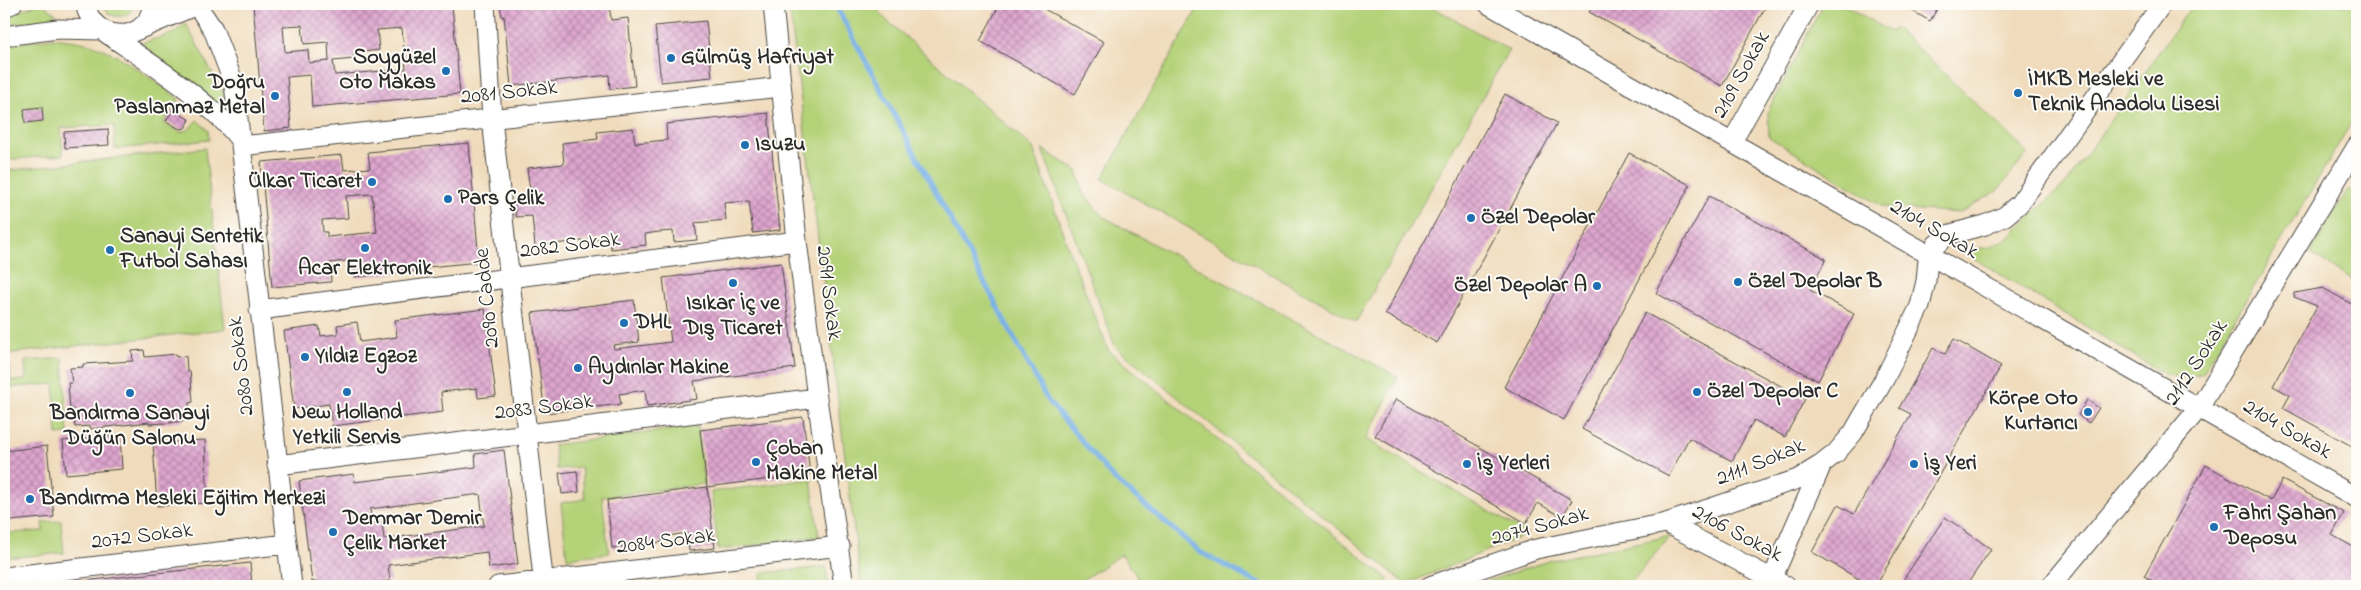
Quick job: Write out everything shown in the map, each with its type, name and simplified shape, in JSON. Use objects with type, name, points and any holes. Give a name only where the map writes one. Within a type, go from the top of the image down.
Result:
[{"type":"street","points":[[72,4],[87,10],[104,31],[221,117],[240,143]]},
{"type":"street","points":[[138,30],[147,22],[153,12],[154,4]]},
{"type":"street","points":[[4,36],[58,29],[104,31],[117,35],[128,34],[197,4]]},
{"type":"street","name":"2080 Sokak","points":[[197,4],[213,29],[234,84],[292,586]]},
{"type":"street","name":"2090 Cadde","points":[[485,4],[492,119],[544,584]]},
{"type":"street","name":"2091 Sokak","points":[[773,4],[797,241],[844,586]]},
{"type":"street","name":"2104 Sokak","points":[[1488,4],[2357,498]]},
{"type":"street","name":"2109 Sokak","points":[[1732,142],[1809,4]]},
{"type":"street","points":[[1930,255],[1936,245],[1947,235],[1999,219],[2011,212],[2019,204],[2162,4]]},
{"type":"street","name":"2081 Sokak","points":[[240,143],[492,119],[781,87]]},
{"type":"street","name":"2112 Sokak","points":[[2051,586],[2199,408],[2357,146]]},
{"type":"street","name":"2082 Sokak","points":[[259,310],[797,241]]},
{"type":"street","name":"2111 Sokak","points":[[1666,523],[1798,479],[1836,453],[1853,433],[1885,378],[1920,306],[1926,281],[1926,264],[1930,255]]},
{"type":"street","name":"2083 Sokak","points":[[277,465],[817,398]]},
{"type":"street","points":[[1779,583],[1822,464]]},
{"type":"street","name":"2106 Sokak","points":[[1666,523],[1779,583]]},
{"type":"street","name":"2074 Sokak","points":[[1430,586],[1536,549],[1666,523]]},
{"type":"street","name":"2072 Sokak","points":[[4,577],[52,579],[286,544]]},
{"type":"street","name":"2084 Sokak","points":[[498,586],[544,584],[840,546]]},
{"type":"green space","points":[[37,4],[43,4],[64,20],[4,24],[4,17]]},
{"type":"green space","points":[[103,4],[134,4],[127,14],[117,16],[109,14]]},
{"type":"green space","points":[[789,4],[875,4],[883,17],[1033,148],[1070,253],[1108,350],[1389,580],[1380,586],[1143,586],[1122,554],[1073,586],[861,586]]},
{"type":"green space","points":[[1200,4],[1427,4],[1509,50],[1356,322],[1102,179]]},
{"type":"green space","points":[[1823,4],[1842,4],[1891,32],[1895,27],[2028,153],[1997,191],[1960,213],[1883,207],[1769,137],[1768,111]]},
{"type":"green space","points":[[2193,4],[2357,4],[2357,113],[2203,373],[2184,378],[2166,375],[1965,253],[1974,249],[1991,247],[2009,237],[2067,182]]},
{"type":"green space","points":[[186,24],[223,93],[225,112],[138,44],[172,34]]},
{"type":"green space","points":[[53,38],[96,46],[128,63],[179,99],[164,123],[180,132],[188,130],[197,120],[208,130],[209,140],[115,149],[114,125],[61,128],[63,155],[4,160],[4,45]]},
{"type":"green space","name":"Sanayi Sentetik Futbol Sahası","points":[[205,148],[225,329],[4,354],[4,171]]},
{"type":"green space","points":[[1042,149],[1077,171],[1083,193],[1102,216],[1398,377],[1366,439],[1528,534],[1406,584],[1115,346]]},
{"type":"green space","points":[[2348,189],[2357,195],[2357,282],[2310,254]]},
{"type":"green space","points":[[63,358],[68,434],[57,435],[54,384],[4,388],[4,362],[9,362],[11,381],[26,380],[25,361]]},
{"type":"green space","points":[[697,426],[704,484],[602,497],[609,553],[567,558],[561,503],[585,499],[581,467],[557,469],[554,445]]},
{"type":"green space","points":[[4,476],[9,533],[43,531],[43,522],[61,521],[64,553],[4,558]]},
{"type":"green space","points":[[811,479],[819,537],[718,550],[711,492]]},
{"type":"green space","points":[[1670,536],[1628,586],[1473,586],[1548,561]]},
{"type":"green space","points":[[826,567],[828,586],[762,586],[761,573]]},
{"type":"building","points":[[253,4],[452,4],[460,94],[312,107],[310,75],[287,77],[291,128],[264,131]],"holes":[[[302,25],[304,44],[328,42],[329,61],[309,63],[308,50],[285,52],[283,26]],[[402,28],[406,69],[335,75],[333,61],[354,59],[354,53],[379,50],[377,30]]]},
{"type":"building","points":[[500,4],[609,4],[611,20],[628,18],[635,86],[610,89],[609,75],[511,86],[504,16],[502,17]]},
{"type":"building","points":[[1000,4],[1035,4],[1104,42],[1075,94],[980,41]]},
{"type":"building","points":[[1594,4],[1767,4],[1722,86],[1589,12]]},
{"type":"building","points":[[1900,4],[1940,4],[1930,21]]},
{"type":"building","points":[[706,21],[712,77],[661,82],[655,26]]},
{"type":"building","name":"Özel Depolar","points":[[1505,94],[1557,123],[1437,343],[1385,314]]},
{"type":"building","points":[[42,107],[43,121],[25,123],[24,109]]},
{"type":"building","points":[[173,109],[190,120],[185,128],[180,129],[166,121]]},
{"type":"building","points":[[768,113],[780,230],[753,233],[749,201],[724,203],[726,220],[695,223],[697,240],[674,242],[673,231],[645,234],[646,245],[611,249],[610,238],[535,246],[532,216],[516,217],[514,200],[531,198],[527,168],[564,164],[562,143],[598,139],[597,132],[633,128],[635,143],[667,140],[666,124]]},
{"type":"building","points":[[108,129],[109,145],[65,148],[64,132]]},
{"type":"building","points":[[469,143],[479,262],[428,267],[428,270],[355,277],[353,260],[330,263],[331,282],[272,287],[261,162],[342,155],[344,170],[370,168],[368,152]],"holes":[[[372,194],[377,232],[327,237],[327,232],[323,232],[322,220],[348,218],[346,196]]]},
{"type":"building","name":"Özel Depolar A","points":[[1629,153],[1690,185],[1564,420],[1504,387]]},
{"type":"building","name":"Özel Depolar B","points":[[1709,196],[1826,259],[1810,290],[1854,314],[1818,381],[1656,293]]},
{"type":"building","points":[[781,263],[795,368],[694,381],[697,399],[647,406],[645,390],[619,394],[621,404],[545,413],[532,313],[634,300],[639,342],[613,345],[614,349],[671,342],[663,278]]},
{"type":"building","points":[[2323,288],[2357,307],[2357,449],[2283,408],[2290,395],[2273,386],[2317,306],[2294,297],[2295,293]]},
{"type":"building","points":[[485,309],[496,396],[478,398],[477,388],[441,392],[443,412],[332,426],[329,404],[294,409],[284,331],[319,326],[321,336],[338,334],[337,325],[357,322],[360,342],[397,337],[395,320]]},
{"type":"building","name":"Özel Depolar C","points":[[1645,313],[1805,399],[1785,437],[1754,420],[1732,461],[1689,438],[1669,476],[1582,429]]},
{"type":"building","name":"İş Yeri","points":[[1954,339],[2001,366],[1876,586],[1871,586],[1812,552],[1838,505],[1854,514],[1911,414],[1899,408],[1933,348],[1945,354]]},
{"type":"building","name":"Bandırma Sanayi Düğün Salonu","points":[[144,350],[145,357],[176,354],[176,357],[186,356],[187,371],[190,371],[193,402],[189,403],[190,418],[183,418],[183,421],[166,423],[149,424],[149,422],[90,429],[90,426],[75,427],[73,409],[70,409],[68,383],[72,383],[70,368],[83,367],[83,364],[133,361],[132,351]]},
{"type":"building","name":"İş Yerleri","points":[[1396,399],[1572,500],[1562,517],[1538,503],[1526,523],[1375,436]]},
{"type":"building","name":"Körpe Oto Kurtarıcı","points":[[2087,400],[2099,408],[2089,423],[2078,415]]},
{"type":"building","name":"Çoban Makine Metal","points":[[803,417],[810,474],[707,487],[700,430]]},
{"type":"building","points":[[120,435],[122,469],[66,474],[63,441]]},
{"type":"building","points":[[205,440],[208,503],[157,506],[153,443]]},
{"type":"building","name":"Bandırma Mesleki Eğitim Merkezi","points":[[47,446],[54,517],[10,521],[4,451]]},
{"type":"building","points":[[504,450],[518,564],[489,568],[487,552],[388,565],[390,581],[348,586],[320,586],[320,582],[312,582],[299,481],[354,474],[355,482],[476,467],[475,454]],"holes":[[[480,494],[484,526],[384,539],[382,522],[372,523],[370,509]]]},
{"type":"building","points":[[2206,465],[2271,501],[2282,480],[2344,513],[2332,535],[2357,549],[2357,586],[2162,586],[2144,576]]},
{"type":"building","points":[[577,471],[579,492],[562,494],[559,473]]},
{"type":"building","points":[[707,487],[715,548],[689,551],[687,533],[662,537],[663,542],[612,548],[607,500]]},
{"type":"building","points":[[1945,517],[1991,549],[1966,586],[1911,586],[1903,580]]},
{"type":"building","points":[[250,563],[252,586],[64,586],[64,583]]},
{"type":"waterway","points":[[835,4],[1048,401],[1113,478],[1200,552],[1263,586]]},
{"type":"place","name":"Gülmüş Hafriyat","points":[[671,58]]},
{"type":"place","name":"Soygüzel Oto Makas","points":[[446,71]]},
{"type":"place","name":"İMKB Mesleki ve Teknik Anadolu Lisesi","points":[[2018,93]]},
{"type":"place","name":"Doğru Paslanmaz Metal","points":[[275,96]]},
{"type":"place","name":"Isuzu","points":[[745,145]]},
{"type":"place","name":"Ülkar Ticaret","points":[[372,182]]},
{"type":"place","name":"Pars Çelik","points":[[448,199]]},
{"type":"place","name":"Özel Depolar","points":[[1471,218]]},
{"type":"place","name":"Acar Elektronik","points":[[365,248]]},
{"type":"place","name":"Sanayi Sentetik Futbol Sahası","points":[[110,250]]},
{"type":"place","name":"Özel Depolar B","points":[[1738,282]]},
{"type":"place","name":"Isıkar İç ve Dış Ticaret","points":[[733,283]]},
{"type":"place","name":"Özel Depolar A","points":[[1597,286]]},
{"type":"place","name":"DHL","points":[[624,323]]},
{"type":"place","name":"Yıldız Egzoz","points":[[305,357]]},
{"type":"place","name":"Aydınlar Makine","points":[[578,368]]},
{"type":"place","name":"New Holland Yetkili Servis","points":[[347,392]]},
{"type":"place","name":"Özel Depolar C","points":[[1697,392]]},
{"type":"place","name":"Bandırma Sanayi Düğün Salonu","points":[[130,393]]},
{"type":"place","name":"Körpe Oto Kurtarıcı","points":[[2088,412]]},
{"type":"place","name":"Çoban Makine Metal","points":[[756,462]]},
{"type":"place","name":"İş Yerleri","points":[[1467,464]]},
{"type":"place","name":"İş Yeri","points":[[1914,464]]},
{"type":"place","name":"Bandırma Mesleki Eğitim Merkezi","points":[[30,499]]},
{"type":"place","name":"Fahri Şahan Deposu","points":[[2214,527]]},
{"type":"place","name":"Demmar Demir Çelik Market","points":[[333,532]]}]
